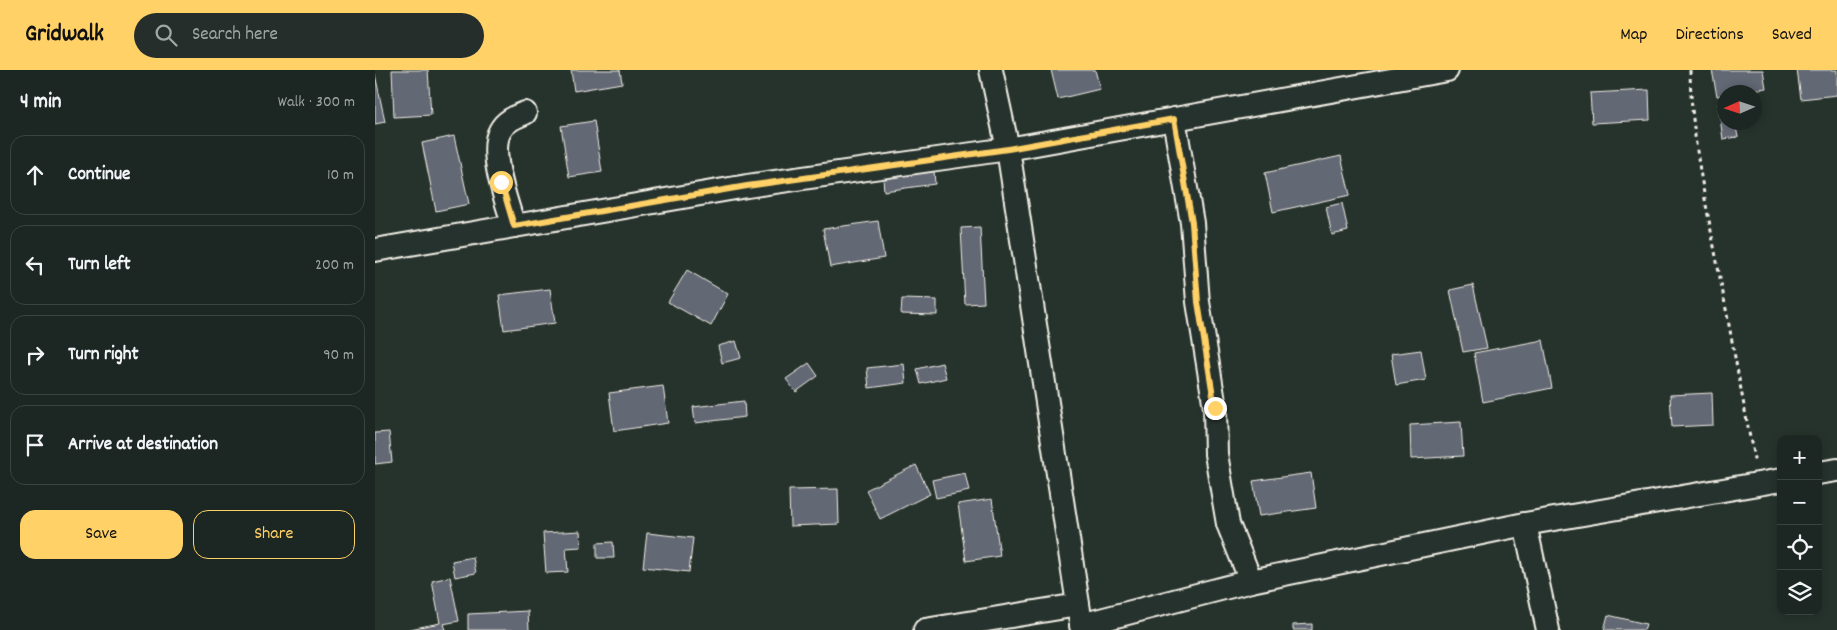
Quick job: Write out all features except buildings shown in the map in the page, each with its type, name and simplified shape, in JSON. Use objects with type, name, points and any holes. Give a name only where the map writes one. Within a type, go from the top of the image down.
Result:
[{"type":"street","points":[[991,70],[1008,149],[1080,620]]},
{"type":"street","points":[[375,250],[747,186],[1008,149],[1444,70]]},
{"type":"street","points":[[514,226],[499,175],[496,161],[497,147],[499,132],[510,120],[525,114]]},
{"type":"street","points":[[1174,119],[1192,223],[1198,302],[1215,408],[1216,454],[1229,524],[1251,581]]},
{"type":"street","points":[[1822,472],[1837,470]]},
{"type":"street","points":[[925,630],[1080,620],[1251,581],[1525,524],[1777,481]]},
{"type":"street","points":[[1525,524],[1548,630]]},
{"type":"path","points":[[1690,70],[1695,135],[1705,202],[1758,484]]},
{"type":"route","points":[[501,182],[514,226],[747,186],[1008,149],[1174,119],[1192,223],[1198,302],[1215,408]]}]
